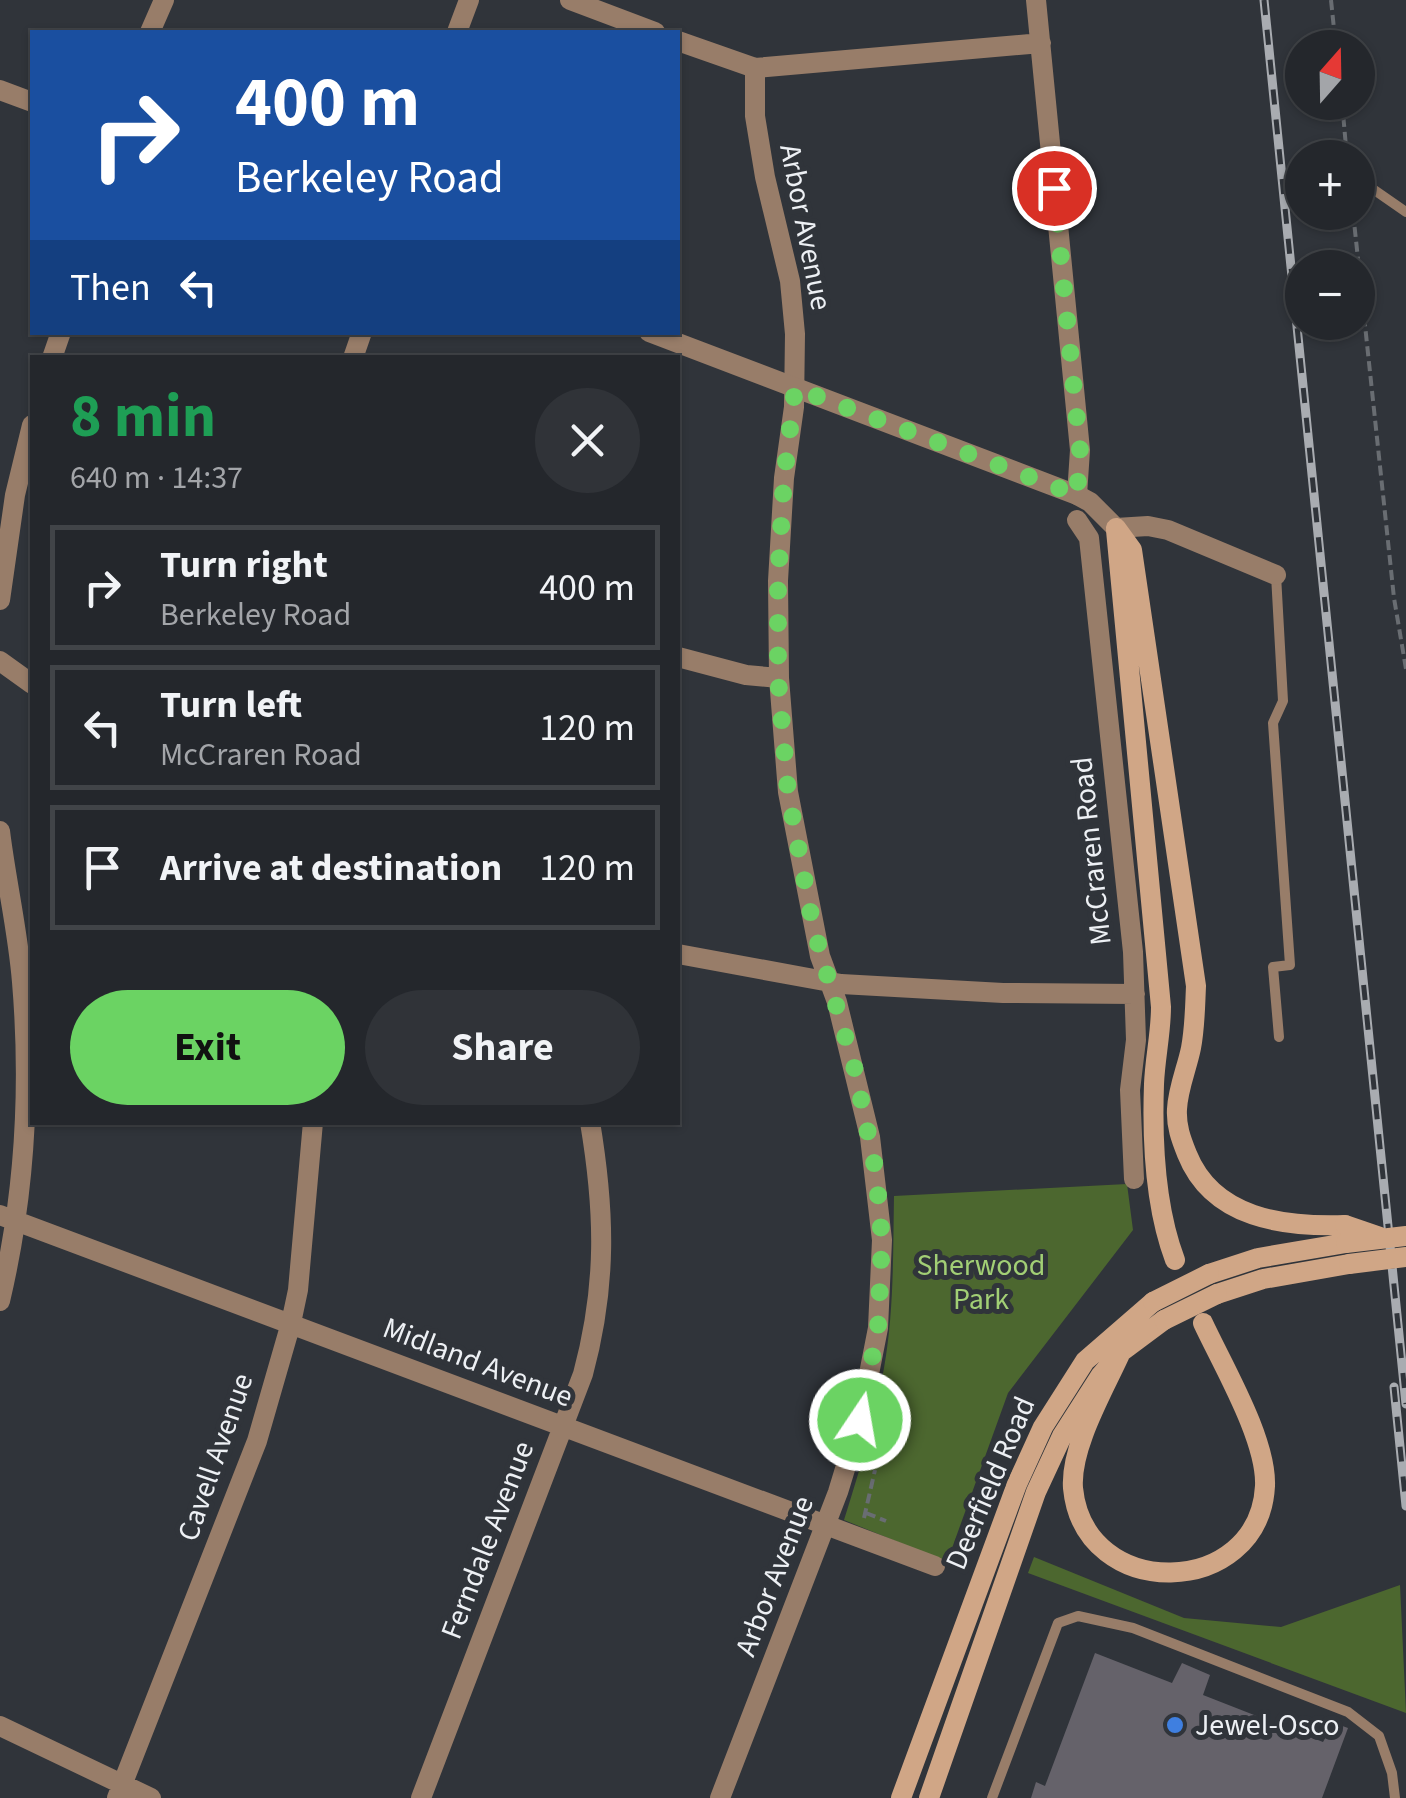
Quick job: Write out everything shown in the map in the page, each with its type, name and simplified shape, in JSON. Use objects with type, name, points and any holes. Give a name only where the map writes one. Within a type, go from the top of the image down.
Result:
[{"type":"main road","points":[[1116,528],[1132,550],[1196,986],[1195,1022],[1178,1102],[1179,1134],[1192,1166],[1202,1181],[1237,1208],[1279,1223],[1347,1244],[1406,1236]]},
{"type":"main road","points":[[1116,528],[1161,1007],[1154,1132],[1164,1220],[1174,1260]]},
{"type":"main road","name":"Deerfield Road","points":[[901,1798],[1017,1484],[1043,1427],[1085,1361],[1158,1311],[1258,1258],[1347,1244],[1406,1257]]},
{"type":"main road","name":"Deerfield Road","points":[[929,1798],[1036,1492],[1062,1436],[1084,1398],[1158,1311]]},
{"type":"main road","points":[[1121,1352],[1076,1460],[1073,1487],[1079,1512],[1089,1532],[1106,1551],[1126,1564],[1166,1574],[1198,1570],[1225,1556],[1252,1528],[1265,1488],[1258,1443],[1204,1323]]},
{"type":"street","points":[[151,30],[164,0]]},
{"type":"street","points":[[458,30],[469,0]]},
{"type":"street","points":[[570,0],[651,30]]},
{"type":"street","points":[[1036,0],[1080,450],[1077,495]]},
{"type":"street","points":[[680,42],[755,68],[1041,43]]},
{"type":"street","name":"Arbor Avenue","points":[[720,1798],[825,1525],[860,1420],[874,1355],[882,1240],[870,1137],[813,926],[788,792],[778,678],[778,581],[784,478],[795,388],[795,334],[790,281],[757,131],[755,68]]},
{"type":"street","points":[[0,90],[30,101]]},
{"type":"street","points":[[658,335],[1077,495],[1116,528],[1148,526],[1168,530],[1276,575]]},
{"type":"street","points":[[0,600],[15,495],[30,433]]},
{"type":"street","name":"McCraren Road","points":[[1077,520],[1090,538],[1135,994],[1136,1040],[1130,1090],[1134,1179]]},
{"type":"street","points":[[680,658],[746,675],[778,678]]},
{"type":"street","points":[[0,661],[30,683]]},
{"type":"street","points":[[0,831],[22,978],[26,1048],[26,1120],[8,1218],[0,1300]]},
{"type":"street","points":[[680,954],[841,984],[1003,994],[1135,994]]},
{"type":"street","name":"Cavell Avenue","points":[[120,1790],[256,1441],[298,1290],[312,1125]]},
{"type":"street","name":"Ferndale Avenue","points":[[421,1798],[583,1374],[598,1307],[604,1243],[600,1181],[591,1125]]},
{"type":"street","name":"Midland Avenue","points":[[8,1218],[934,1566]]},
{"type":"street","points":[[0,1726],[120,1790],[151,1798]]},
{"type":"lane","points":[[1375,190],[1406,212]]},
{"type":"lane","points":[[1276,575],[1283,701],[1273,723],[1290,965],[1273,967],[1280,1038]]},
{"type":"lane","points":[[976,1590],[998,1600]]},
{"type":"lane","points":[[992,1798],[1058,1623],[1078,1616],[1134,1628],[1348,1712],[1379,1736],[1392,1773],[1395,1798]]},
{"type":"path","points":[[1331,0],[1334,30]]},
{"type":"path","points":[[1355,230],[1394,598],[1406,669]]},
{"type":"path","points":[[856,1537],[866,1513],[875,1470]]},
{"type":"path","points":[[866,1513],[886,1521]]},
{"type":"green space","name":"Sherwood Park","points":[[1127,1184],[1133,1230],[1008,1393],[947,1562],[844,1520],[884,1368],[891,1304],[894,1196]]},
{"type":"green space","points":[[1034,1557],[1184,1618],[1281,1627],[1400,1585],[1406,1713],[1028,1573]]},
{"type":"building","name":"Jewel-Osco","points":[[1095,1653],[1172,1683],[1182,1663],[1210,1675],[1203,1695],[1323,1742],[1334,1723],[1348,1728],[1322,1798],[1031,1798],[1036,1782],[1045,1786]]},
{"type":"railway","points":[[1264,0],[1406,1404]]},
{"type":"railway","points":[[1394,1387],[1406,1506]]},
{"type":"place","name":"Jewel-Osco","points":[[1175,1725]]},
{"type":"route","points":[[860,1420],[878,1328],[882,1240],[876,1172],[855,1070],[813,926],[788,792],[778,678],[784,478],[795,388],[1077,495],[1080,450],[1054,188]]}]
